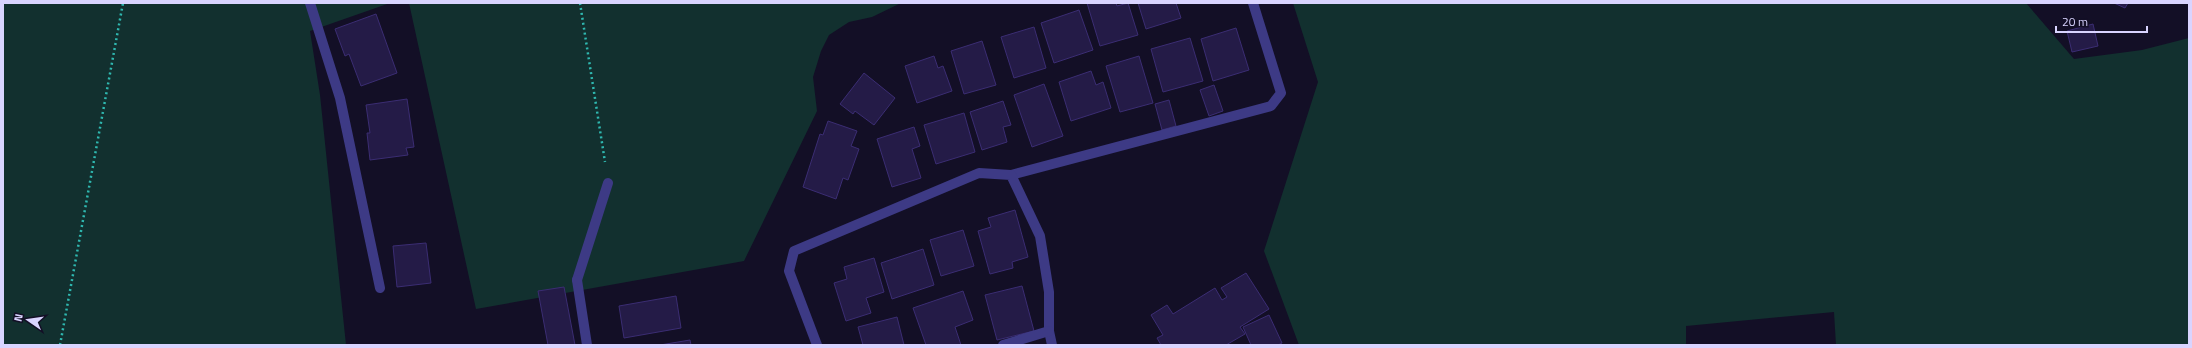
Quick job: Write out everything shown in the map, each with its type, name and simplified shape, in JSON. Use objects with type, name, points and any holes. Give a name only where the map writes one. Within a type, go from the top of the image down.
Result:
[{"type":"street","points":[[310,3],[340,98],[380,288]]},
{"type":"street","points":[[816,345],[789,271],[794,251],[979,173],[1011,175],[1271,106],[1281,93],[1253,3]]},
{"type":"street","points":[[1011,175],[1040,236],[1049,292],[1049,331],[1052,345]]},
{"type":"street","points":[[587,345],[577,280],[608,183]]},
{"type":"street","points":[[1003,345],[1049,331]]},
{"type":"path","points":[[60,345],[123,3]]},
{"type":"path","points":[[580,3],[608,183]]},
{"type":"green space","points":[[3,3],[390,3],[310,31],[320,95],[346,345],[3,345]]},
{"type":"green space","points":[[409,3],[901,3],[872,17],[849,22],[829,35],[821,51],[813,77],[817,111],[744,261],[476,309]]},
{"type":"green space","points":[[1293,3],[2026,3],[2074,59],[2142,50],[2189,38],[2189,345],[1836,345],[1834,312],[1686,326],[1686,345],[1299,345],[1264,251],[1318,82]]},
{"type":"building","points":[[1087,3],[1116,3],[1117,6],[1128,3],[1138,35],[1100,46]]},
{"type":"building","points":[[1138,3],[1176,3],[1181,18],[1146,29]]},
{"type":"building","points":[[2114,3],[2128,3],[2125,8]]},
{"type":"building","points":[[1079,10],[1093,50],[1054,63],[1041,23]]},
{"type":"building","points":[[376,14],[397,73],[361,86],[349,54],[345,56],[335,29]]},
{"type":"building","points":[[2093,24],[2098,46],[2072,52],[2067,31]]},
{"type":"building","points":[[1034,27],[1046,68],[1014,78],[1001,37]]},
{"type":"building","points":[[1236,28],[1249,70],[1213,81],[1201,39]]},
{"type":"building","points":[[1190,38],[1203,81],[1163,92],[1151,49]]},
{"type":"building","points":[[982,41],[996,85],[964,94],[951,51]]},
{"type":"building","points":[[934,56],[938,68],[943,66],[952,91],[917,103],[905,66]]},
{"type":"building","points":[[1139,56],[1153,103],[1120,112],[1106,66]]},
{"type":"building","points":[[1091,71],[1096,85],[1103,82],[1111,108],[1071,121],[1059,82]]},
{"type":"building","points":[[864,73],[895,98],[874,125],[855,111],[853,114],[840,104]]},
{"type":"building","points":[[1044,84],[1063,136],[1032,147],[1014,95]]},
{"type":"building","points":[[1214,85],[1223,111],[1209,116],[1200,90]]},
{"type":"building","points":[[407,99],[414,147],[406,148],[408,155],[370,160],[367,133],[370,133],[366,105]]},
{"type":"building","points":[[1169,100],[1176,126],[1162,130],[1155,104]]},
{"type":"building","points":[[1003,101],[1011,125],[1003,127],[1007,142],[982,150],[970,112]]},
{"type":"building","points":[[964,113],[975,152],[936,164],[924,125]]},
{"type":"building","points":[[828,121],[857,131],[851,146],[859,149],[848,180],[843,178],[836,199],[803,187],[820,134],[823,135]]},
{"type":"building","points":[[914,127],[920,146],[912,149],[921,178],[892,187],[877,139]]},
{"type":"building","points":[[1015,210],[1028,257],[1012,262],[1013,268],[990,274],[978,231],[991,227],[988,218]]},
{"type":"building","points":[[963,230],[974,266],[941,276],[930,240]]},
{"type":"building","points":[[426,243],[431,283],[397,287],[393,246]]},
{"type":"building","points":[[923,249],[934,285],[892,299],[881,263]]},
{"type":"building","points":[[874,258],[884,292],[866,298],[871,313],[846,321],[834,283],[847,279],[844,267]]},
{"type":"building","points":[[1246,273],[1269,309],[1240,327],[1245,334],[1226,345],[1161,345],[1157,338],[1163,335],[1151,315],[1167,305],[1173,314],[1215,288],[1222,300],[1227,297],[1221,288]]},
{"type":"building","points":[[1022,286],[1034,331],[997,340],[985,295]]},
{"type":"building","points":[[564,287],[575,345],[548,345],[538,291]]},
{"type":"building","points":[[963,291],[973,320],[955,327],[961,345],[926,345],[913,308]]},
{"type":"building","points":[[676,296],[681,328],[624,338],[619,306]]},
{"type":"building","points":[[1269,315],[1282,343],[1278,345],[1251,345],[1243,327]]},
{"type":"building","points":[[897,317],[904,345],[863,345],[858,327]]},
{"type":"building","points":[[690,340],[691,345],[660,345]]}]
